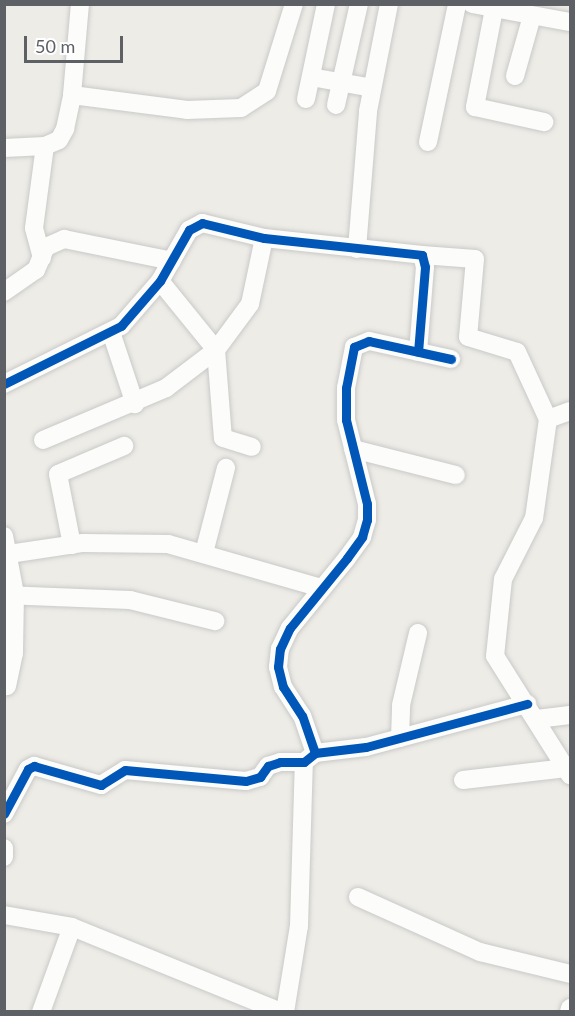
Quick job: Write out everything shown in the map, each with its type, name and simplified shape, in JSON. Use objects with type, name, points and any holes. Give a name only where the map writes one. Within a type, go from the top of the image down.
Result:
[{"type":"street","points":[[4,148],[45,146],[59,140],[65,129],[72,95],[80,4]]},
{"type":"street","points":[[72,95],[187,110],[241,108],[267,90],[294,4]]},
{"type":"street","points":[[306,99],[326,4]]},
{"type":"street","points":[[336,105],[359,4]]},
{"type":"street","points":[[357,249],[372,88],[389,4]]},
{"type":"street","points":[[428,142],[457,4]]},
{"type":"street","points":[[472,4],[570,22]]},
{"type":"street","points":[[494,9],[475,107],[544,122]]},
{"type":"street","points":[[515,76],[532,16]]},
{"type":"street","points":[[311,77],[372,88]]},
{"type":"street","points":[[42,258],[34,228],[45,146]]},
{"type":"street","points":[[4,384],[111,332],[141,307],[160,281],[189,230],[202,223],[264,238],[476,259],[468,337],[517,352],[548,419],[534,518],[505,573],[495,641],[499,667],[532,712],[568,772],[463,780]]},
{"type":"street","points":[[43,440],[135,404],[166,388],[216,350],[250,304],[264,238]]},
{"type":"street","points":[[4,292],[25,281],[42,258],[46,246],[64,239],[172,261]]},
{"type":"street","points":[[418,352],[425,267],[422,255]]},
{"type":"street","points":[[160,281],[216,350],[223,438],[252,447]]},
{"type":"street","points":[[111,332],[135,404]]},
{"type":"street","points":[[4,915],[72,927],[283,1011],[299,926],[310,757],[302,716],[283,687],[278,667],[280,649],[291,628],[357,544],[367,520],[367,504],[352,449],[346,388],[354,347],[369,341],[451,358]]},
{"type":"street","points":[[548,419],[570,411]]},
{"type":"street","points":[[72,545],[58,474],[124,446]]},
{"type":"street","points":[[352,449],[456,475]]},
{"type":"street","points":[[204,553],[226,468]]},
{"type":"street","points":[[7,686],[14,652],[7,545],[72,545],[130,541],[168,544],[321,588]]},
{"type":"street","points":[[10,595],[130,600],[215,621]]},
{"type":"street","points":[[400,738],[401,705],[418,633]]},
{"type":"street","points":[[4,814],[28,769],[34,766],[101,785],[125,770],[246,781],[260,777],[273,764],[366,747],[400,738],[532,712],[570,715]]},
{"type":"street","points":[[4,848],[4,857]]},
{"type":"street","points":[[358,897],[480,952],[570,974]]},
{"type":"street","points":[[41,1011],[72,927]]},
{"type":"cycle path","points":[[4,384],[121,326],[160,281],[189,230],[202,223],[264,238],[422,255],[425,267],[418,352]]},
{"type":"cycle path","points":[[315,753],[302,716],[283,687],[278,667],[280,649],[290,628],[362,537],[367,520],[367,504],[346,420],[346,388],[354,347],[369,341],[451,359]]},
{"type":"cycle path","points":[[4,814],[28,769],[34,766],[101,785],[125,770],[246,781],[260,777],[268,766],[280,762],[304,762],[315,753],[366,747],[527,704]]}]
